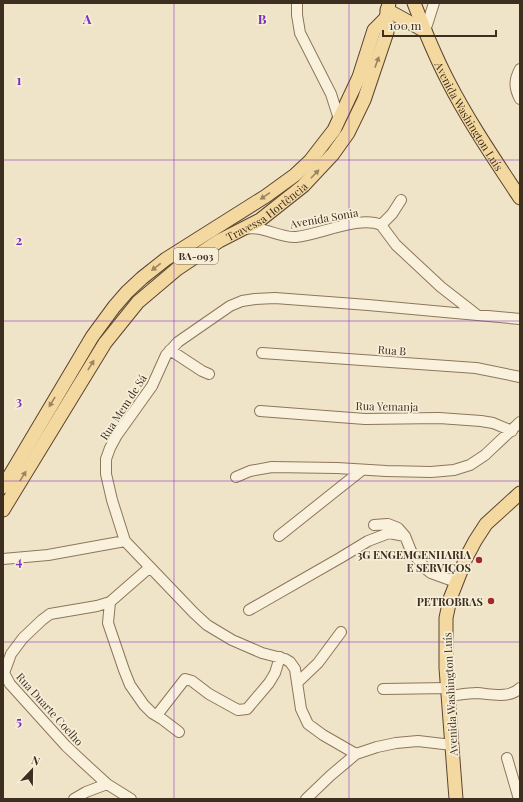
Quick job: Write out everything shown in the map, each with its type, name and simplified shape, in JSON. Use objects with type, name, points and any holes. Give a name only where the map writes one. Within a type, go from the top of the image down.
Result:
[{"type":"main road","name":"Avenida Washington Luís","points":[[414,3],[437,60],[452,89],[520,198]]},
{"type":"main road","name":"Travessa Hortência","points":[[3,487],[92,337],[127,292],[166,259],[266,196],[295,175],[310,161],[328,140],[359,77],[374,30],[387,10]]},
{"type":"main road","name":"Travessa Hortência","points":[[3,510],[105,343],[138,302],[171,274],[219,241],[260,220],[303,186],[333,154],[348,133],[364,100],[387,32],[387,10]]},
{"type":"main road","points":[[387,10],[425,31]]},
{"type":"main road","name":"Avenida Washington Luís","points":[[456,799],[445,643],[446,618],[450,598],[466,558],[486,524],[519,496]]},
{"type":"street","points":[[297,3],[300,33],[331,94],[339,119]]},
{"type":"street","points":[[425,31],[434,3]]},
{"type":"street","points":[[520,69],[515,84],[516,91],[520,99]]},
{"type":"street","points":[[401,200],[392,214],[381,226],[396,245],[441,287],[477,315]]},
{"type":"street","name":"Avenida Sonia","points":[[219,241],[243,229],[252,228],[257,228],[285,237],[297,237],[364,223],[372,222],[381,226]]},
{"type":"street","name":"Rua Mem de Sá","points":[[356,754],[318,732],[308,724],[301,710],[293,665],[280,657],[262,653],[238,643],[207,625],[194,614],[149,568],[125,541],[112,500],[106,474],[106,459],[110,448],[117,435],[152,386],[161,365],[170,350],[178,342],[230,306],[242,301],[275,298],[368,304],[520,320]]},
{"type":"street","points":[[170,350],[208,374]]},
{"type":"street","name":"Rua B","points":[[262,353],[476,368],[520,377]]},
{"type":"street","name":"Rua Yemanja","points":[[260,411],[365,419],[439,418],[481,421],[492,423],[512,431]]},
{"type":"street","points":[[236,477],[250,471],[272,467],[431,472],[454,470],[464,468],[475,463],[512,431],[520,422]]},
{"type":"street","points":[[279,536],[362,470]]},
{"type":"street","points":[[374,524],[383,523],[394,525],[405,536],[411,550],[426,569],[431,573],[456,582]]},
{"type":"street","points":[[249,610],[368,541],[389,533],[405,536]]},
{"type":"street","points":[[3,559],[48,555],[125,541]]},
{"type":"street","points":[[149,568],[110,602],[108,623],[127,677],[134,690],[144,705],[179,732]]},
{"type":"street","name":"Rua Duarte Coelho","points":[[110,602],[97,606],[50,614],[23,638],[12,654],[4,673],[10,684],[66,746],[107,784],[131,799]]},
{"type":"street","points":[[297,683],[318,663],[340,632]]},
{"type":"street","points":[[157,715],[185,679],[192,681],[209,694],[238,710],[247,709],[275,673],[280,657]]},
{"type":"street","points":[[382,689],[506,694],[517,691],[520,688]]},
{"type":"street","points":[[306,799],[356,754],[396,743],[418,741],[452,745]]},
{"type":"street","points":[[507,758],[519,799]]},
{"type":"street","points":[[74,799],[86,792],[107,784]]},
{"type":"place","name":"3G ENGEMGENHARIA E SERVIÇOS","points":[[479,560]]},
{"type":"place","name":"PETROBRAS","points":[[491,601]]}]
